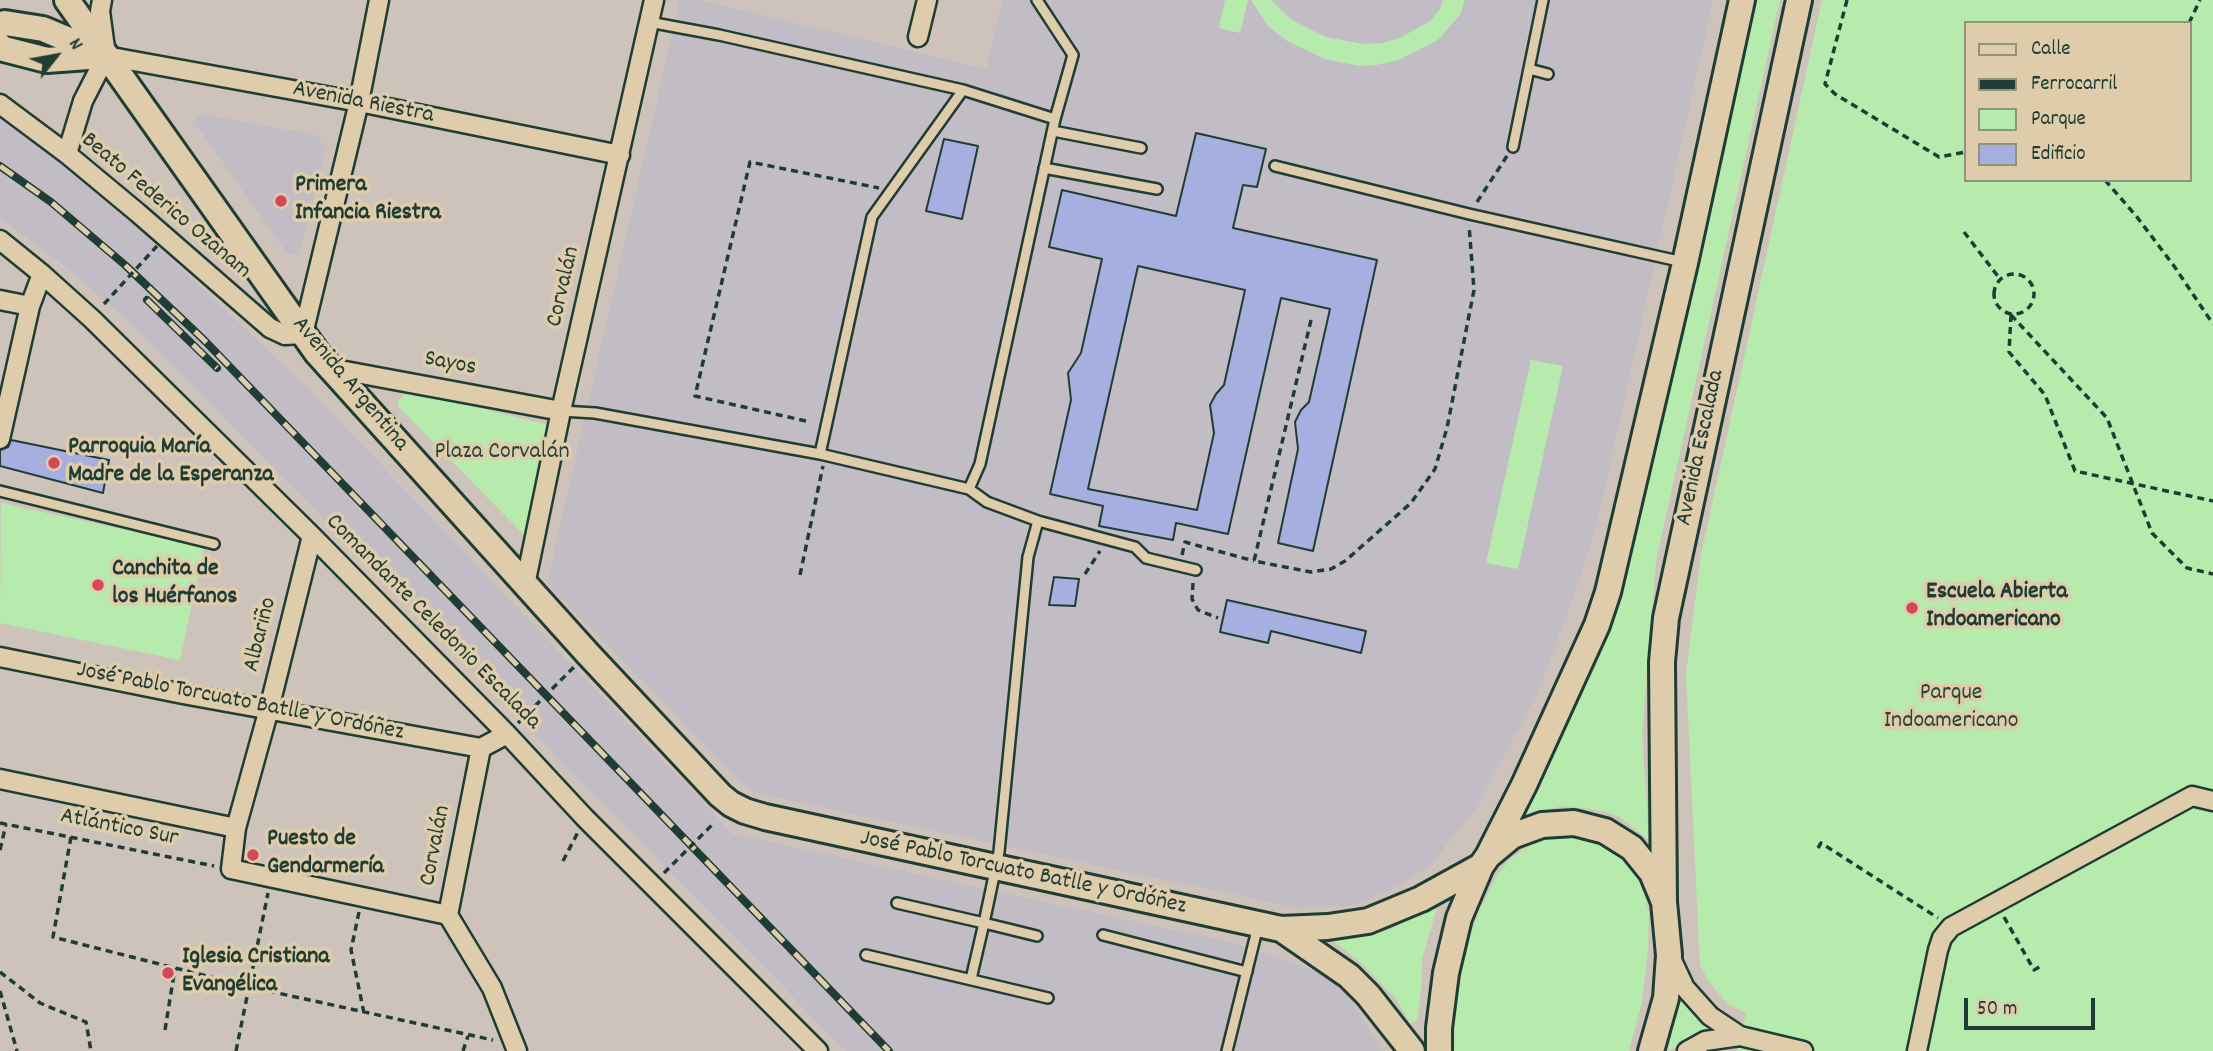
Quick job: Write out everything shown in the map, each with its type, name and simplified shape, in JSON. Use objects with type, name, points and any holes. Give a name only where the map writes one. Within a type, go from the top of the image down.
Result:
[{"type":"main road","name":"Avenida Argentina","points":[[67,0],[329,368],[720,795],[745,811],[765,817]]},
{"type":"main road","points":[[1439,1051],[1446,973],[1459,918],[1558,711],[1597,625],[1608,592],[1685,263],[1742,0]]},
{"type":"main road","name":"Avenida Escalada","points":[[1664,902],[1662,662],[1665,618],[1799,0]]},
{"type":"main road","name":"Avenida Riestra","points":[[1,29],[43,29],[106,56]]},
{"type":"main road","name":"José Pablo Torcuato Batlle y Ordóñez","points":[[765,817],[991,875],[1270,926],[1328,927],[1368,921],[1422,899],[1484,861],[1512,836],[1542,825],[1574,823],[1605,831],[1632,848],[1652,873],[1664,902]]},
{"type":"main road","points":[[1651,1051],[1666,998],[1669,955],[1664,902]]},
{"type":"main road","name":"José Pablo Torcuato Batlle y Ordóñez","points":[[1270,926],[1349,976],[1368,995],[1412,1051]]},
{"type":"street","points":[[67,154],[83,101],[106,56],[100,11],[102,0]]},
{"type":"street","points":[[303,334],[359,102],[379,0]]},
{"type":"street","name":"Corvalán","points":[[525,585],[561,411],[654,0]]},
{"type":"street","points":[[918,37],[927,0]]},
{"type":"street","name":"Avenida Riestra","points":[[106,56],[359,102],[620,155]]},
{"type":"street","name":"Beato Federico Ozanam","points":[[0,104],[138,212],[270,328],[285,335],[303,334]]},
{"type":"street","name":"Comandante Celedonio Escalada","points":[[0,240],[43,274],[102,329],[513,729],[585,818],[818,1051]]},
{"type":"street","points":[[0,439],[30,306],[43,274]]},
{"type":"street","points":[[0,300],[30,306]]},
{"type":"street","name":"Sayos","points":[[329,368],[561,411]]},
{"type":"street","name":"Albariño","points":[[231,869],[236,828],[312,536]]},
{"type":"street","name":"José Pablo Torcuato Batlle y Ordóñez","points":[[0,656],[481,748]]},
{"type":"street","points":[[481,748],[513,729]]},
{"type":"street","name":"Corvalán","points":[[481,748],[448,915],[492,988],[516,1047]]},
{"type":"street","points":[[0,779],[236,828]]},
{"type":"street","points":[[1916,1051],[1938,950],[1942,938],[1951,926],[2192,796],[2213,801]]},
{"type":"street","points":[[231,869],[448,915]]},
{"type":"street","points":[[1669,955],[1685,988],[1710,1016],[1740,1036],[1803,1051]]},
{"type":"street","points":[[1687,1051],[1705,1041],[1740,1036]]},
{"type":"lane","points":[[969,489],[980,464],[1055,119],[1073,54],[1037,0]]},
{"type":"lane","points":[[1513,147],[1543,0]]},
{"type":"lane","points":[[649,22],[719,35],[963,90],[1055,119]]},
{"type":"lane","points":[[1529,69],[1548,74]]},
{"type":"lane","points":[[820,454],[872,217],[963,90]]},
{"type":"lane","points":[[1053,131],[1141,148]]},
{"type":"lane","points":[[1275,166],[1685,263]]},
{"type":"lane","points":[[1044,169],[1157,189]]},
{"type":"lane","points":[[561,411],[595,413],[820,454],[969,489],[987,502],[1038,521],[1135,547],[1146,558],[1196,570]]},
{"type":"lane","points":[[0,491],[214,544]]},
{"type":"lane","points":[[971,979],[984,923],[1028,557],[1038,521]]},
{"type":"lane","points":[[897,903],[1037,936]]},
{"type":"lane","points":[[1227,1051],[1247,972],[1270,926]]},
{"type":"lane","points":[[1103,935],[1247,972]]},
{"type":"lane","points":[[866,954],[1048,998]]},
{"type":"path","points":[[1847,0],[1825,84],[1835,94],[1939,157],[1965,152]]},
{"type":"path","points":[[2190,21],[2200,0]]},
{"type":"path","points":[[1179,567],[1185,542],[1255,561],[1311,572],[1331,569],[1345,561],[1411,503],[1435,469],[1447,429],[1474,290],[1469,214],[1513,147]]},
{"type":"path","points":[[806,421],[695,396],[750,162],[891,191]]},
{"type":"path","points":[[2107,182],[2174,265],[2213,324]]},
{"type":"path","points":[[1964,232],[2000,279]]},
{"type":"path","points":[[104,304],[157,246]]},
{"type":"path","points":[[2019,274],[2031,282],[2035,295],[2030,308],[2018,314],[2005,313],[1995,303],[1994,290],[2000,279],[2019,274]]},
{"type":"path","points":[[2011,315],[2010,352],[2045,395],[2075,471],[2213,501]]},
{"type":"path","points":[[2011,315],[2107,418],[2152,533],[2187,568],[2213,573]]},
{"type":"path","points":[[1255,561],[1311,320]]},
{"type":"path","points":[[800,575],[824,470],[820,454]]},
{"type":"path","points":[[1085,574],[1100,552],[1105,539]]},
{"type":"path","points":[[1196,570],[1192,599],[1198,610],[1218,618]]},
{"type":"path","points":[[513,729],[576,665]]},
{"type":"path","points":[[563,860],[585,818]]},
{"type":"path","points":[[0,850],[3,824]]},
{"type":"path","name":"Atlántico Sur","points":[[3,824],[231,869]]},
{"type":"path","points":[[664,873],[713,824]]},
{"type":"path","points":[[71,837],[53,937],[250,987],[516,1047]]},
{"type":"path","points":[[1818,848],[1821,844],[1951,926]]},
{"type":"path","points":[[236,1051],[271,877]]},
{"type":"path","points":[[362,897],[351,950],[364,1013]]},
{"type":"path","points":[[1996,903],[2034,970],[2041,966]]},
{"type":"path","points":[[165,1030],[175,968]]},
{"type":"path","points":[[0,972],[40,1003],[86,1022],[91,1051]]},
{"type":"path","points":[[0,991],[17,1051]]},
{"type":"path","points":[[463,1051],[468,1036]]},
{"type":"shaded area","points":[[680,0],[700,0],[986,69],[1002,0],[1713,0],[1598,519],[1580,579],[1538,692],[1476,808],[1429,867],[1368,900],[1348,906],[1297,908],[760,794],[747,787],[729,770],[547,583]]},
{"type":"shaded area","name":"Primera Infancia Riestra","points":[[200,114],[317,135],[325,148],[299,255],[287,253],[194,122]]},
{"type":"shaded area","points":[[0,117],[104,196],[305,385],[733,834],[1238,944],[1327,974],[1355,1004],[1381,1051],[846,1051],[134,326],[66,267],[0,218]]},
{"type":"green space","points":[[1225,0],[1248,0],[1240,33],[1219,28]]},
{"type":"green space","points":[[1251,0],[1271,0],[1292,20],[1326,37],[1363,44],[1400,38],[1430,21],[1440,9],[1443,0],[1465,0],[1460,15],[1438,40],[1399,60],[1360,66],[1325,59],[1287,41],[1268,26]]},
{"type":"green space","points":[[1755,0],[1780,0],[1656,561],[1642,737],[1649,840],[1618,816],[1592,809],[1564,806],[1520,815],[1598,661],[1623,591]]},
{"type":"green space","name":"Escuela Abierta Indoamericano","points":[[1822,0],[2213,0],[2213,1051],[1737,1051],[1746,1013],[1724,1000],[1700,965],[1686,674],[1701,555]]},
{"type":"green space","points":[[1531,360],[1563,366],[1518,569],[1486,563]]},
{"type":"green space","name":"Plaza Corvalán","points":[[408,391],[549,425],[524,535],[398,406],[398,401]]},
{"type":"green space","name":"Canchita de los Huérfanos","points":[[1,503],[204,547],[180,660],[0,623]]},
{"type":"green space","points":[[1577,832],[1610,844],[1637,876],[1649,913],[1642,1002],[1629,1051],[1454,1051],[1455,1008],[1466,947],[1480,909],[1496,877],[1509,860],[1531,844],[1551,836]]},
{"type":"green space","points":[[1438,904],[1422,959],[1417,1020],[1410,1023],[1397,1000],[1361,963],[1329,937],[1362,937],[1391,929]]},
{"type":"green space","points":[[1679,988],[1725,1033],[1690,1040],[1668,1051]]},
{"type":"building","points":[[1196,133],[1266,149],[1257,187],[1243,185],[1233,228],[1377,260],[1313,551],[1278,543],[1298,449],[1295,422],[1309,402],[1330,309],[1281,298],[1228,534],[1176,523],[1173,540],[1099,526],[1103,506],[1050,494],[1071,400],[1068,373],[1081,353],[1102,259],[1049,247],[1062,190],[1176,216]],"holes":[[[1138,266],[1245,290],[1224,385],[1210,405],[1214,433],[1197,510],[1088,489]]]},
{"type":"building","points":[[944,139],[978,146],[962,219],[926,211]]},
{"type":"building","name":"Parroquia María Madre de la Esperanza","points":[[11,440],[109,460],[103,493],[0,466],[0,450],[8,447]]},
{"type":"building","points":[[1054,577],[1079,579],[1075,606],[1049,605]]},
{"type":"building","points":[[1227,600],[1366,631],[1361,653],[1271,631],[1268,643],[1220,632]]},
{"type":"railway","points":[[0,166],[51,202],[125,265],[204,340],[889,1051]]},
{"type":"railway","points":[[147,300],[217,368]]},
{"type":"place","name":"Primera Infancia Riestra","points":[[281,201]]},
{"type":"place","name":"Parroquia María Madre de la Esperanza","points":[[54,463]]},
{"type":"place","name":"Canchita de los Huérfanos","points":[[98,585]]},
{"type":"place","name":"Escuela Abierta Indoamericano","points":[[1912,608]]},
{"type":"place","name":"Puesto de Gendarmería","points":[[253,855]]},
{"type":"place","name":"Iglesia Cristiana Evangélica","points":[[168,973]]},
{"type":"park label","name":"Parque Indoamericano","points":[[1951,709]]}]
